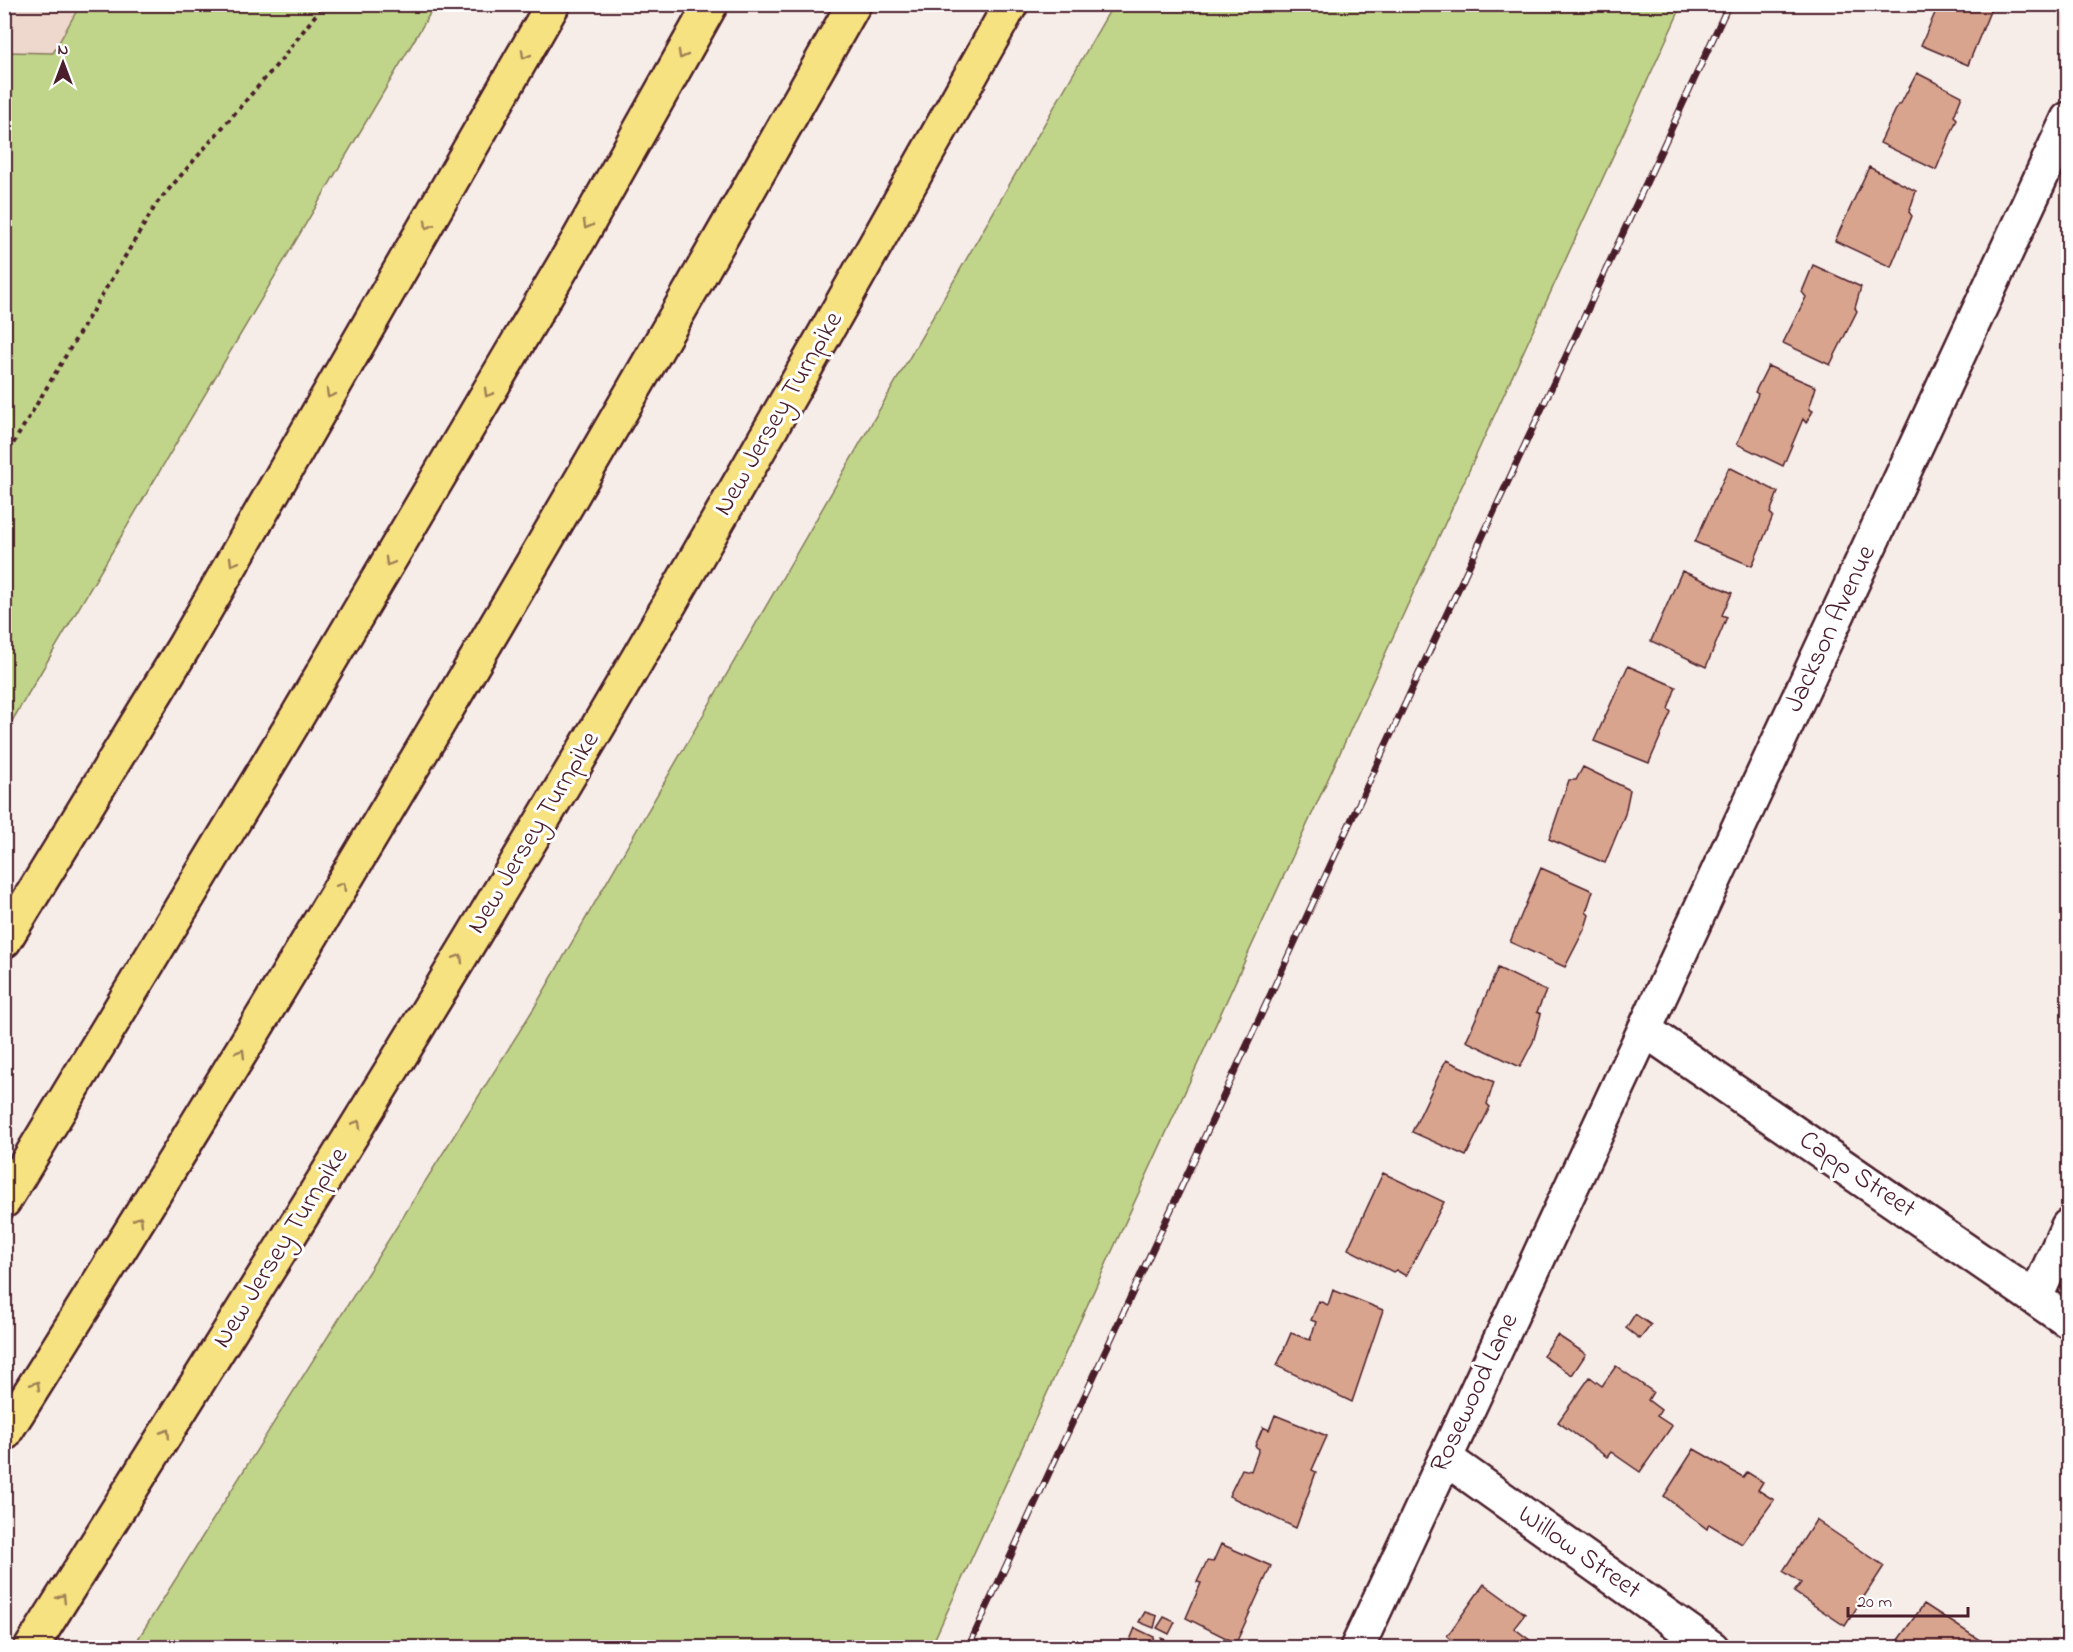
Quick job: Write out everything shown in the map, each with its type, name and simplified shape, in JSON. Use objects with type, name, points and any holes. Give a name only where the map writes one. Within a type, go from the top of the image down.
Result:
[{"type":"highway","points":[[4,941],[185,645],[553,4]]},
{"type":"highway","points":[[4,1201],[304,705],[579,239],[711,4]]},
{"type":"highway","points":[[4,1434],[121,1250],[411,772],[680,312],[854,4]]},
{"type":"highway","name":"New Jersey Turnpike","points":[[31,1647],[234,1324],[533,836],[795,388],[1011,4]]},
{"type":"street","name":"Jackson Avenue","points":[[1594,1139],[2068,119]]},
{"type":"street","name":"Capp Street","points":[[1645,1030],[2068,1321]]},
{"type":"street","name":"Rosewood Lane","points":[[1357,1647],[1594,1139]]},
{"type":"street","points":[[2036,1297],[2068,1226]]},
{"type":"street","name":"Willow Street","points":[[1445,1458],[1712,1647]]},
{"type":"path","points":[[4,459],[157,203],[281,60],[324,4]]},
{"type":"shaded area","points":[[5,5],[80,5],[53,53],[5,52]]},
{"type":"green space","points":[[80,5],[435,5],[5,733],[5,52],[53,53]]},
{"type":"green space","points":[[1113,5],[1682,5],[931,1647],[133,1647],[534,1008]]},
{"type":"building","points":[[1939,4],[1993,4],[1968,65],[1921,45]]},
{"type":"building","points":[[1917,73],[1962,96],[1954,116],[1957,119],[1936,170],[1880,143],[1898,105]]},
{"type":"building","points":[[1869,167],[1916,191],[1909,212],[1912,216],[1891,267],[1835,241]]},
{"type":"building","points":[[1813,265],[1861,287],[1855,308],[1857,311],[1830,365],[1783,343],[1806,297],[1802,292]]},
{"type":"building","points":[[1768,366],[1816,387],[1809,409],[1813,411],[1806,423],[1803,419],[1783,466],[1737,444],[1758,394],[1755,392]]},
{"type":"building","points":[[1729,467],[1778,492],[1770,513],[1773,516],[1752,566],[1695,542]]},
{"type":"building","points":[[1682,571],[1732,593],[1722,615],[1727,617],[1706,667],[1651,641]]},
{"type":"building","points":[[1628,666],[1676,687],[1668,709],[1671,712],[1649,763],[1594,741]]},
{"type":"building","points":[[1583,767],[1630,790],[1625,814],[1605,863],[1549,839],[1569,780],[1576,780]]},
{"type":"building","points":[[1541,868],[1593,891],[1586,912],[1589,915],[1585,928],[1565,967],[1510,942]]},
{"type":"building","points":[[1498,968],[1546,991],[1537,1012],[1541,1014],[1533,1042],[1520,1067],[1466,1041]]},
{"type":"building","points":[[1446,1060],[1494,1082],[1487,1104],[1490,1107],[1466,1156],[1412,1132]]},
{"type":"building","points":[[1383,1173],[1444,1202],[1406,1276],[1396,1270],[1393,1272],[1348,1249]]},
{"type":"building","points":[[1333,1290],[1383,1310],[1352,1402],[1277,1366],[1291,1333],[1310,1340],[1316,1322],[1311,1320],[1319,1301],[1328,1305]]},
{"type":"building","points":[[1635,1314],[1651,1325],[1640,1339],[1626,1328]]},
{"type":"building","points":[[1557,1335],[1586,1354],[1572,1375],[1543,1356]]},
{"type":"building","points":[[1616,1366],[1653,1392],[1648,1400],[1661,1410],[1657,1416],[1672,1426],[1640,1472],[1611,1452],[1607,1457],[1558,1422],[1590,1377],[1602,1386]]},
{"type":"building","points":[[1275,1415],[1327,1436],[1312,1470],[1316,1472],[1296,1528],[1229,1496],[1242,1469],[1251,1471],[1259,1449],[1255,1446],[1263,1427],[1269,1430]]},
{"type":"building","points":[[1694,1449],[1743,1477],[1747,1472],[1763,1482],[1758,1490],[1774,1500],[1742,1544],[1709,1524],[1707,1529],[1664,1496]]},
{"type":"building","points":[[1816,1520],[1884,1566],[1845,1626],[1794,1592],[1801,1583],[1783,1571]]},
{"type":"building","points":[[1221,1544],[1271,1566],[1236,1643],[1186,1618],[1201,1583],[1197,1582],[1207,1561],[1213,1562]]},
{"type":"building","points":[[1484,1584],[1525,1614],[1514,1628],[1540,1648],[1463,1648],[1447,1636]]},
{"type":"building","points":[[1924,1604],[1992,1648],[1907,1648],[1898,1640]]},
{"type":"building","points":[[1145,1612],[1157,1616],[1154,1628],[1139,1622]]},
{"type":"building","points":[[1164,1617],[1175,1622],[1169,1634],[1157,1628]]},
{"type":"building","points":[[1135,1628],[1154,1637],[1148,1648],[1128,1645]]},
{"type":"building","points":[[1161,1638],[1182,1647],[1157,1648]]},
{"type":"railway","points":[[968,1648],[1729,4]]}]
